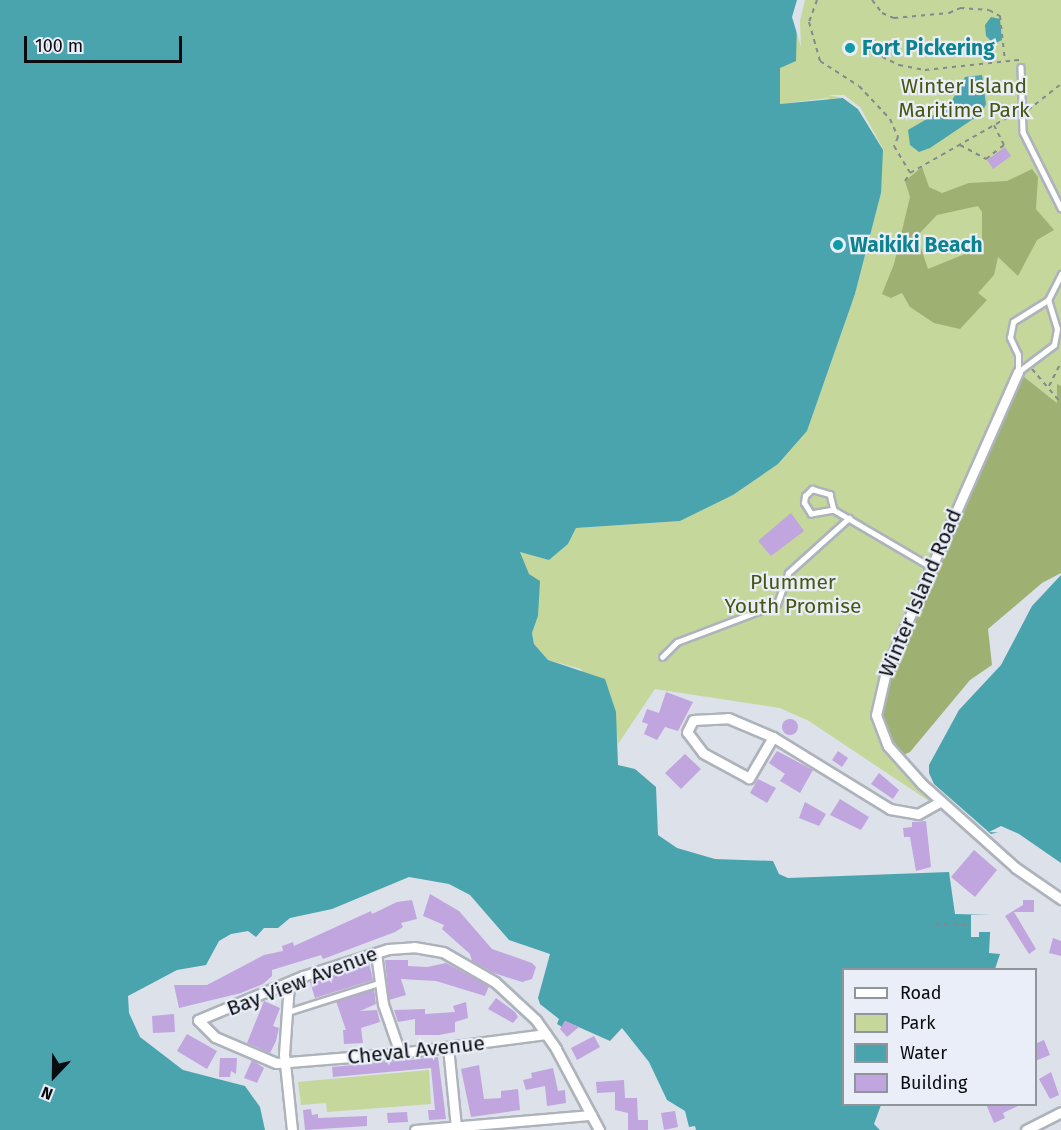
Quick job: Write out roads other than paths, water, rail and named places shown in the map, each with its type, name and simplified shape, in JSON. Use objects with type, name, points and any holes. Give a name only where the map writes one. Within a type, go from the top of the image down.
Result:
[{"type":"street","name":"Winter Island Road","points":[[1021,368],[887,667],[876,715],[888,746],[941,801],[1033,881],[1061,899]]},
{"type":"street","points":[[773,737],[749,778],[703,753],[690,741],[687,732],[693,720],[712,716],[740,721],[773,737],[900,813],[918,814],[941,801]]},
{"type":"street","name":"Bay View Avenue","points":[[285,1063],[268,1061],[215,1037],[198,1020],[289,983],[376,953],[414,946],[456,957],[511,994],[546,1035],[599,1130]]},
{"type":"street","points":[[376,953],[379,983],[400,1053]]},
{"type":"street","points":[[289,983],[285,1063],[292,1130]]},
{"type":"street","name":"Cheval Avenue","points":[[285,1063],[400,1053],[546,1035]]},
{"type":"street","points":[[447,1047],[456,1127]]},
{"type":"street","points":[[1026,1130],[1061,1112]]},
{"type":"street","points":[[416,1130],[591,1115]]},
{"type":"lane","points":[[1021,67],[1020,110],[1023,132],[1061,208]]},
{"type":"lane","points":[[1048,300],[1057,329],[1054,345],[1021,368],[1010,338],[1013,322],[1048,300],[1060,281],[1061,274]]},
{"type":"lane","points":[[834,510],[830,494],[812,489],[805,496],[804,503],[811,513],[834,510],[931,567]]},
{"type":"lane","points":[[662,657],[677,642],[777,604],[788,573],[849,518]]},
{"type":"lane","points":[[288,1012],[379,983]]},
{"type":"water","points":[[0,0],[802,0],[797,21],[796,61],[780,68],[780,104],[843,98],[858,109],[883,150],[881,193],[855,294],[807,431],[778,464],[733,495],[680,521],[576,528],[568,544],[549,560],[520,552],[529,574],[540,581],[538,616],[532,633],[534,644],[548,660],[605,679],[616,712],[618,765],[635,769],[656,787],[658,835],[677,848],[715,859],[773,861],[779,874],[788,878],[949,872],[955,914],[991,915],[989,953],[1000,954],[995,968],[842,968],[842,1106],[881,1106],[874,1124],[880,1130],[696,1130],[695,1126],[689,1127],[685,1111],[667,1100],[649,1062],[622,1028],[610,1041],[565,1021],[562,1027],[557,1024],[559,1019],[540,1004],[538,998],[550,954],[509,940],[470,895],[449,884],[409,877],[332,909],[290,918],[278,928],[264,928],[256,937],[248,931],[231,934],[219,941],[206,965],[177,970],[128,996],[129,1013],[140,1037],[183,1070],[245,1086],[260,1107],[265,1130],[0,1130]]},
{"type":"water","points":[[991,17],[1000,19],[1002,40],[994,44],[986,36],[985,25]]},
{"type":"water","points":[[982,75],[986,104],[982,113],[930,148],[919,152],[910,145],[908,130],[949,106],[965,77]]},
{"type":"water","points":[[1061,575],[1061,868],[1007,830],[991,834],[934,784],[929,773],[929,765],[959,710],[1001,665],[1032,606]]},
{"type":"place","name":"Fort Pickering","points":[[850,48]]},
{"type":"place","name":"Waikiki Beach","points":[[838,245]]},
{"type":"park label","name":"Winter Island Maritime Park","points":[[964,98]]},
{"type":"park label","name":"Plummer Youth Promise","points":[[793,594]]}]
